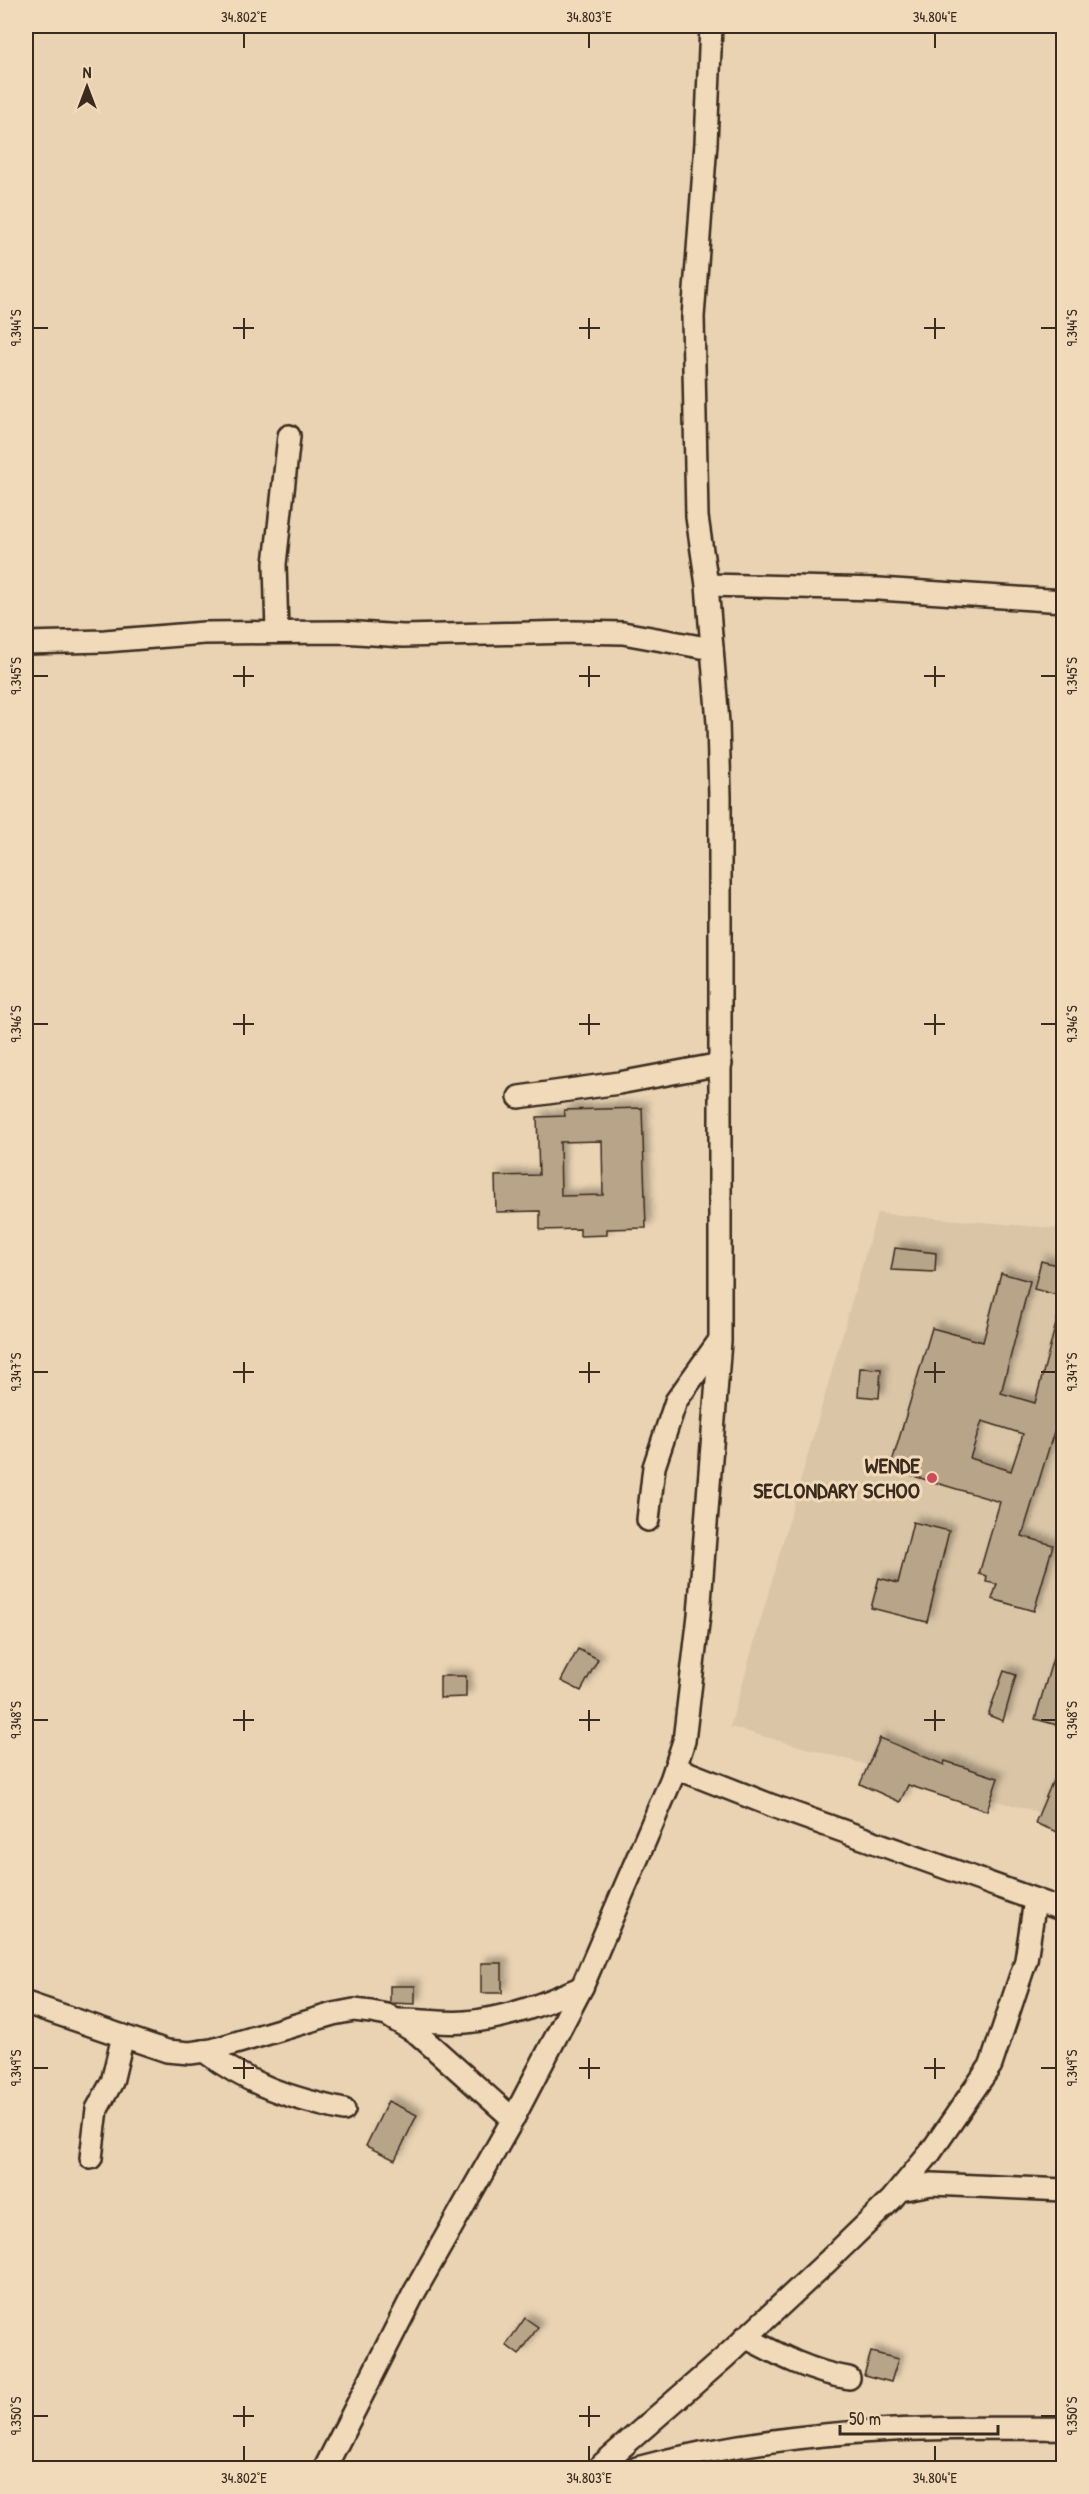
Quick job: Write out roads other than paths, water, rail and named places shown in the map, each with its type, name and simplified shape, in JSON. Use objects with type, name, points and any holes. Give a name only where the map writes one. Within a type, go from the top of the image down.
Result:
[{"type":"street","points":[[325,2469],[414,2293],[513,2119],[582,1987],[676,1768],[684,1741],[699,1615],[720,1341],[720,796],[707,585],[697,518],[693,317],[706,143],[711,26]]},
{"type":"street","points":[[277,632],[275,564],[289,436]]},
{"type":"street","points":[[707,585],[879,589],[1064,601]]},
{"type":"street","points":[[26,643],[105,641],[204,633],[343,632],[403,636],[623,633],[712,649]]},
{"type":"street","points":[[519,1096],[619,1083],[721,1064]]},
{"type":"street","points":[[648,1520],[654,1467],[676,1401],[720,1341]]},
{"type":"street","points":[[676,1768],[1064,1910]]},
{"type":"street","points":[[598,2469],[745,2337],[900,2190],[930,2153],[991,2065],[1026,1960],[1035,1900]]},
{"type":"street","points":[[395,2020],[464,2022],[503,2016],[534,2008],[582,1987]]},
{"type":"street","points":[[26,2003],[167,2051],[204,2051],[354,2010],[387,2015],[418,2034],[513,2119]]},
{"type":"street","points":[[91,2158],[98,2109],[112,2082],[123,2036]]},
{"type":"street","points":[[204,2051],[225,2067],[268,2090],[344,2110]]},
{"type":"street","points":[[900,2190],[932,2184],[1064,2190]]},
{"type":"street","points":[[745,2337],[798,2364],[826,2374],[849,2378]]},
{"type":"street","points":[[637,2469],[666,2460],[779,2442],[894,2430],[1064,2428]]},
{"type":"place","name":"WENDE SECLONDARY SCHOO","points":[[932,1478]]}]
